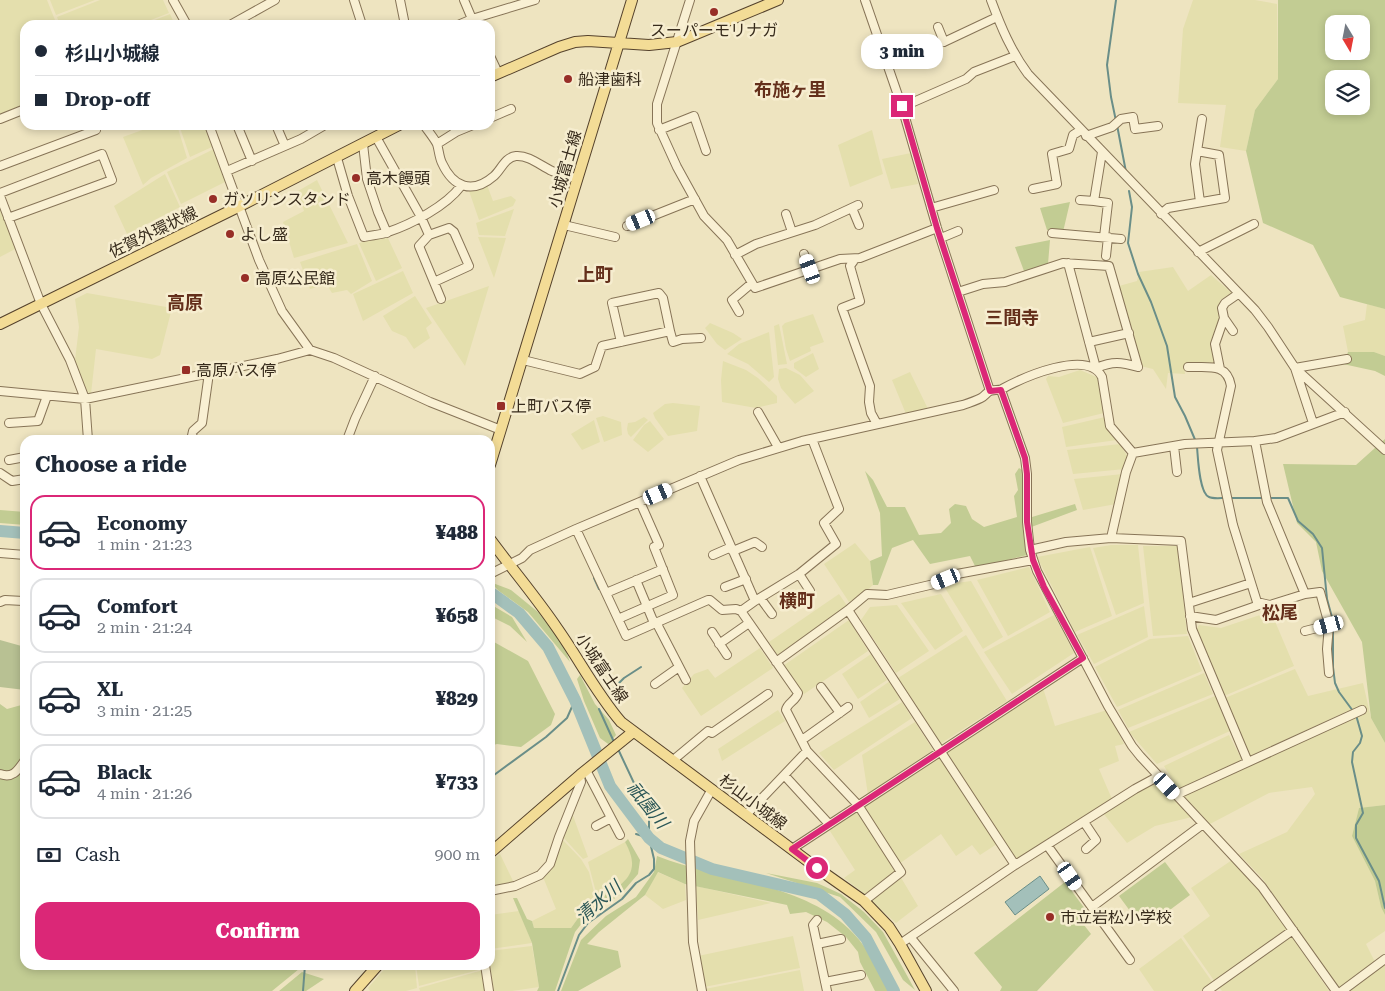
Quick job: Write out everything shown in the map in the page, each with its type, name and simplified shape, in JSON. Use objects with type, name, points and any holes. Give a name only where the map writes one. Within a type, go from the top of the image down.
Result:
[{"type":"main road","points":[[619,43],[632,0]]},
{"type":"main road","points":[[495,75],[575,42],[656,45],[677,42],[778,0]]},
{"type":"main road","name":"小城富士線","points":[[495,449],[619,43]]},
{"type":"main road","name":"佐賀外環状線","points":[[0,324],[337,158],[389,130]]},
{"type":"main road","name":"小城富士線","points":[[495,546],[556,627],[606,705],[633,732]]},
{"type":"main road","points":[[495,849],[583,772],[633,732]]},
{"type":"main road","name":"杉山小城線","points":[[633,732],[864,901],[880,916],[900,944],[926,991]]},
{"type":"main road","points":[[355,991],[374,970]]},
{"type":"street","points":[[174,0],[184,20]]},
{"type":"street","points":[[242,20],[275,0]]},
{"type":"street","points":[[354,0],[360,20]]},
{"type":"street","points":[[400,0],[404,20]]},
{"type":"street","points":[[464,0],[472,20]]},
{"type":"street","points":[[479,20],[535,0]]},
{"type":"street","points":[[690,0],[657,104],[656,115],[659,130],[704,216],[727,240],[754,288],[840,259],[855,259],[937,228]]},
{"type":"street","points":[[865,0],[902,106],[937,228],[990,391]]},
{"type":"street","points":[[991,0],[1015,56],[1028,74],[1255,310],[1268,327],[1295,368],[1313,423]]},
{"type":"street","points":[[938,27],[944,42],[997,17]]},
{"type":"street","points":[[902,106],[966,79],[974,72],[1015,56]]},
{"type":"street","points":[[495,116],[511,108]]},
{"type":"street","points":[[0,119],[20,111]]},
{"type":"street","points":[[659,130],[694,116],[706,151]]},
{"type":"street","points":[[1033,189],[1057,184],[1052,154],[1069,149],[1073,135],[1112,127],[1121,119],[1133,117],[1134,129],[1158,126]]},
{"type":"street","points":[[1200,202],[1194,164],[1202,119]]},
{"type":"street","points":[[0,166],[96,130]]},
{"type":"street","points":[[211,130],[259,260],[282,311],[310,350]]},
{"type":"street","points":[[240,130],[252,160]]},
{"type":"street","points":[[278,130],[285,146]]},
{"type":"street","points":[[227,171],[301,139],[315,130]]},
{"type":"street","points":[[427,130],[437,144],[442,164],[461,186],[472,187],[493,177],[507,161],[518,156],[524,157],[551,171],[578,179]]},
{"type":"street","points":[[437,144],[453,130]]},
{"type":"street","points":[[376,137],[430,235]]},
{"type":"street","points":[[363,144],[367,179],[387,233]]},
{"type":"street","points":[[1162,214],[1168,208],[1225,198],[1219,155],[1196,151]]},
{"type":"street","points":[[1094,201],[1102,152]]},
{"type":"street","points":[[8,218],[112,180],[102,154],[0,195],[8,218],[41,304],[70,360],[85,399],[88,435]]},
{"type":"street","points":[[337,158],[348,196],[364,237],[387,233],[421,217],[444,204],[454,196],[461,186]]},
{"type":"street","points":[[931,208],[994,190]]},
{"type":"street","points":[[627,226],[695,199]]},
{"type":"street","points":[[1080,200],[1108,204],[1106,256]]},
{"type":"street","points":[[735,255],[756,244],[815,225],[855,207],[859,225]]},
{"type":"street","points":[[786,214],[792,232]]},
{"type":"street","points":[[1198,252],[1254,224]]},
{"type":"street","points":[[564,225],[615,237]]},
{"type":"street","points":[[434,282],[470,266],[454,232],[449,228],[430,235],[418,246],[441,299]]},
{"type":"street","points":[[941,238],[958,231]]},
{"type":"street","points":[[1052,233],[1122,239]]},
{"type":"street","points":[[804,254],[810,269]]},
{"type":"street","points":[[855,259],[850,266],[860,301],[842,308],[870,386],[869,402],[876,424]]},
{"type":"street","points":[[495,572],[522,558],[530,550],[739,460],[812,439],[963,406],[983,397],[990,391],[1001,390],[1012,383],[1068,365],[1073,364],[1096,368],[1108,362],[1124,363],[1138,368],[1110,266],[1068,263],[1040,269],[1005,282],[983,284],[958,292]]},
{"type":"street","points":[[1068,263],[1096,368],[1102,377],[1110,426],[1133,453]]},
{"type":"street","points":[[739,312],[732,300],[752,283]]},
{"type":"street","points":[[621,342],[612,303],[659,293],[663,298],[672,342],[682,339],[701,338]]},
{"type":"street","points":[[1233,332],[1224,318],[1222,308],[1225,303],[1238,294]]},
{"type":"street","points":[[1220,369],[1214,344],[1224,318]]},
{"type":"street","points":[[523,360],[580,374],[595,367],[602,346],[670,331]]},
{"type":"street","points":[[1089,342],[1129,333]]},
{"type":"street","points":[[0,391],[85,399],[277,359],[310,350],[334,358],[430,402],[501,430]]},
{"type":"street","points":[[1295,368],[1347,359]]},
{"type":"street","points":[[1188,367],[1220,369],[1226,372],[1229,377],[1231,386],[1217,450],[1227,498],[1257,602],[1270,605],[1304,594],[1320,592],[1329,625],[1327,649],[1329,673]]},
{"type":"street","points":[[1295,368],[1385,450]]},
{"type":"street","points":[[192,435],[193,431],[202,423],[209,373]]},
{"type":"street","points":[[349,435],[375,376]]},
{"type":"street","points":[[1001,390],[1025,458],[1027,522],[1033,560],[1044,587],[1108,706],[1132,746],[1262,887],[1336,991]]},
{"type":"street","points":[[9,423],[38,421],[47,396]]},
{"type":"street","points":[[758,412],[778,448]]},
{"type":"street","points":[[1133,453],[1174,446],[1255,442],[1276,438],[1345,412]]},
{"type":"street","points":[[741,611],[799,574],[836,544],[824,523],[839,509],[812,439]]},
{"type":"street","points":[[1255,442],[1266,498],[1304,594]]},
{"type":"street","points":[[1174,446],[1177,472]]},
{"type":"street","points":[[1111,538],[1126,472],[1133,453]]},
{"type":"street","points":[[9,460],[20,458]]},
{"type":"street","points":[[0,473],[12,481],[20,480]]},
{"type":"street","points":[[700,476],[746,579],[758,600],[772,614]]},
{"type":"street","points":[[618,619],[673,595],[654,547],[659,544],[640,502]]},
{"type":"street","points":[[576,529],[626,636],[708,600],[722,610],[736,609],[741,611],[798,693],[797,697],[786,707],[786,710],[807,751],[858,805],[901,872],[864,901]]},
{"type":"street","points":[[1030,550],[1066,542],[1111,538],[1181,541],[1193,635],[1248,762]]},
{"type":"street","points":[[733,551],[755,542],[762,547]]},
{"type":"street","points":[[713,555],[729,548],[733,551]]},
{"type":"street","points":[[0,553],[20,554]]},
{"type":"street","points":[[776,662],[867,594],[887,595],[934,584],[957,574],[1033,560]]},
{"type":"street","points":[[606,593],[663,569]]},
{"type":"street","points":[[799,574],[810,591]]},
{"type":"street","points":[[725,587],[746,579]]},
{"type":"street","points":[[636,580],[647,607],[686,680]]},
{"type":"street","points":[[1188,603],[1251,583]]},
{"type":"street","points":[[0,602],[20,600]]},
{"type":"street","points":[[1190,616],[1216,620],[1262,604]]},
{"type":"street","points":[[848,610],[1015,866]]},
{"type":"street","points":[[719,644],[749,623]]},
{"type":"street","points":[[1305,631],[1329,625]]},
{"type":"street","points":[[712,632],[727,655]]},
{"type":"street","points":[[792,849],[1083,658]]},
{"type":"street","points":[[655,684],[680,667]]},
{"type":"street","points":[[822,687],[840,713]]},
{"type":"street","points":[[672,761],[708,731],[712,733],[768,694]]},
{"type":"street","points":[[802,740],[848,707]]},
{"type":"street","points":[[1176,795],[1357,712]]},
{"type":"street","points":[[746,815],[807,751]]},
{"type":"street","points":[[0,774],[6,777],[13,775],[20,768]]},
{"type":"street","points":[[583,772],[620,835]]},
{"type":"street","points":[[495,890],[515,886],[540,875],[550,864],[558,837],[581,782],[583,772]]},
{"type":"street","points":[[785,776],[829,824]]},
{"type":"street","points":[[900,944],[1015,866],[1135,789],[1159,776]]},
{"type":"street","points":[[702,991],[692,942],[690,841],[694,821],[712,789]]},
{"type":"street","points":[[596,826],[611,818]]},
{"type":"street","points":[[1084,822],[1096,840],[1086,849]]},
{"type":"street","points":[[1092,907],[1203,824]]},
{"type":"street","points":[[1048,845],[1130,960]]},
{"type":"street","points":[[817,920],[813,926],[827,991]]},
{"type":"street","points":[[1207,991],[1293,930]]},
{"type":"street","points":[[911,938],[954,991]]},
{"type":"street","points":[[817,944],[842,939]]},
{"type":"street","points":[[1342,991],[1385,959]]},
{"type":"street","points":[[487,970],[489,991]]},
{"type":"street","points":[[825,982],[861,975]]},
{"type":"shaded area","points":[[0,0],[47,0],[55,20],[20,20],[20,107],[0,115]]},
{"type":"shaded area","points":[[50,0],[95,0],[56,15]]},
{"type":"shaded area","points":[[100,0],[163,0],[169,13],[151,20],[58,20],[57,17]]},
{"type":"shaded area","points":[[1193,0],[1255,0],[1277,4],[1278,79],[1255,110],[1246,151],[1220,147],[1226,105],[1178,103],[1183,29]]},
{"type":"shaded area","points":[[170,14],[173,20],[155,20]]},
{"type":"shaded area","points":[[142,130],[179,130],[187,158],[151,178],[143,185],[123,137]]},
{"type":"shaded area","points":[[181,130],[206,130],[212,147],[190,157]]},
{"type":"shaded area","points":[[872,130],[883,174],[850,187],[838,145]]},
{"type":"shaded area","points":[[214,149],[227,181],[181,204],[167,172]]},
{"type":"shaded area","points":[[911,153],[918,184],[891,189],[882,159]]},
{"type":"shaded area","points":[[165,174],[180,207],[127,234],[114,206]]},
{"type":"shaded area","points":[[317,180],[348,243],[294,258],[283,222],[304,211],[298,191]]},
{"type":"shaded area","points":[[487,185],[493,201],[511,196],[516,200],[513,206],[479,220],[469,191]]},
{"type":"shaded area","points":[[0,202],[17,248],[0,257]]},
{"type":"shaded area","points":[[514,209],[505,236],[479,235],[476,223]]},
{"type":"shaded area","points":[[387,236],[402,268],[376,281],[359,243]]},
{"type":"shaded area","points":[[478,237],[506,238],[494,278]]},
{"type":"shaded area","points":[[357,244],[372,281],[351,294],[347,290],[332,293],[327,285],[310,289],[300,262]]},
{"type":"shaded area","points":[[1173,267],[1188,291],[1211,275],[1232,293],[1220,300],[1220,320],[1211,341],[1217,366],[1184,364],[1185,374],[1168,373],[1166,389],[1153,369],[1140,366],[1119,286],[1137,281],[1139,272]]},
{"type":"shaded area","points":[[403,271],[413,293],[363,321],[353,294]]},
{"type":"shaded area","points":[[489,286],[465,366],[426,308]]},
{"type":"shaded area","points":[[87,293],[172,308],[160,355],[152,359],[96,349],[91,394],[86,391],[75,360],[79,327],[75,299]]},
{"type":"shaded area","points":[[415,296],[432,323],[426,328],[430,338],[414,349],[406,337],[392,331],[383,316]]},
{"type":"shaded area","points":[[1367,304],[1385,309],[1385,356],[1374,352],[1348,352],[1343,326],[1365,320]]},
{"type":"shaded area","points":[[813,314],[824,342],[810,347],[811,351],[790,361],[782,326],[785,323]]},
{"type":"shaded area","points":[[710,323],[742,339],[725,350],[717,344],[705,328]]},
{"type":"shaded area","points":[[779,324],[787,364],[778,365],[774,326]]},
{"type":"shaded area","points":[[769,332],[774,377],[769,382],[748,364],[727,354],[739,344]]},
{"type":"shaded area","points":[[813,353],[819,369],[806,377],[794,368],[794,363]]},
{"type":"shaded area","points":[[723,361],[746,370],[758,378],[777,396],[777,403],[756,408],[722,402],[721,380]]},
{"type":"shaded area","points":[[786,368],[800,375],[814,391],[795,404],[781,388],[778,379],[779,369]]},
{"type":"shaded area","points":[[1080,370],[1099,378],[1104,413],[1063,423],[1046,379],[1048,376],[1059,377]]},
{"type":"shaded area","points":[[910,372],[929,411],[906,414],[892,380]]},
{"type":"shaded area","points":[[665,404],[700,406],[697,431],[668,436],[653,413]]},
{"type":"shaded area","points":[[603,416],[621,422],[622,435],[604,442],[596,418]]},
{"type":"shaded area","points":[[644,417],[648,420],[631,437],[628,434],[628,423],[635,422]]},
{"type":"shaded area","points":[[1105,417],[1108,429],[1117,440],[1066,447],[1062,427]]},
{"type":"shaded area","points":[[594,420],[600,442],[582,450],[571,434]]},
{"type":"shaded area","points":[[650,421],[664,439],[648,452],[633,440],[644,425]]},
{"type":"shaded area","points":[[1120,444],[1129,459],[1125,469],[1073,474],[1067,450]]},
{"type":"shaded area","points":[[1123,474],[1116,504],[1083,510],[1074,479]]},
{"type":"shaded area","points":[[855,543],[870,561],[873,585],[862,595],[849,602],[824,564]]},
{"type":"shaded area","points":[[1111,545],[1138,545],[1144,603],[1116,615],[1093,548]]},
{"type":"shaded area","points":[[1143,546],[1178,546],[1187,634],[1153,636]]},
{"type":"shaded area","points":[[1090,547],[1112,616],[1075,632],[1037,557]]},
{"type":"shaded area","points":[[1029,567],[1050,612],[1008,636],[977,580]]},
{"type":"shaded area","points":[[971,581],[1003,637],[983,649],[945,588],[957,583]]},
{"type":"shaded area","points":[[839,594],[848,607],[779,658],[769,642]]},
{"type":"shaded area","points":[[941,594],[963,631],[935,650],[901,603]]},
{"type":"shaded area","points":[[897,605],[929,651],[896,673],[861,620],[870,607]]},
{"type":"shaded area","points":[[1144,606],[1148,637],[1094,664],[1077,635]]},
{"type":"shaded area","points":[[1263,614],[1269,615],[1274,619],[1294,666],[1224,696],[1196,630],[1199,625],[1221,628]]},
{"type":"shaded area","points":[[1054,615],[1074,653],[1012,694],[984,652]]},
{"type":"shaded area","points":[[849,620],[868,651],[804,694],[783,666]]},
{"type":"shaded area","points":[[966,635],[1007,701],[940,744],[898,678]]},
{"type":"shaded area","points":[[1188,636],[1202,671],[1117,707],[1095,667],[1150,639]]},
{"type":"shaded area","points":[[760,648],[773,668],[701,716],[682,688],[694,674],[708,669],[715,678]]},
{"type":"shaded area","points":[[871,654],[887,680],[858,699],[842,674]]},
{"type":"shaded area","points":[[1295,669],[1308,696],[1363,683],[1371,718],[1385,743],[1385,805],[1359,808],[1352,836],[1375,881],[1381,907],[1385,915],[1385,931],[1366,944],[1376,964],[1340,990],[1262,878],[1239,854],[1287,832],[1315,794],[1312,787],[1269,793],[1210,824],[1183,795],[1354,717],[1348,711],[1250,756],[1225,698]]},
{"type":"shaded area","points":[[1204,673],[1213,694],[1128,728],[1118,710]]},
{"type":"shaded area","points":[[890,681],[900,699],[869,718],[860,702]]},
{"type":"shaded area","points":[[1043,688],[1055,726],[1107,710],[1124,744],[1115,746],[1119,761],[1099,769],[1112,799],[1017,860],[946,752]]},
{"type":"shaded area","points":[[1215,696],[1230,731],[1157,764],[1129,732]]},
{"type":"shaded area","points":[[902,702],[912,718],[834,770],[819,753]]},
{"type":"shaded area","points":[[778,710],[785,721],[722,761],[718,749]]},
{"type":"shaded area","points":[[915,722],[933,750],[868,795],[862,755]]},
{"type":"shaded area","points":[[1229,735],[1242,760],[1178,789],[1164,766]]},
{"type":"shaded area","points":[[940,755],[997,844],[980,855],[972,845],[956,856],[941,834],[899,864],[861,807]]},
{"type":"shaded area","points":[[1158,782],[1192,817],[1155,826],[1127,843],[1103,813],[1139,790]]},
{"type":"shaded area","points":[[857,810],[897,871],[867,896],[844,878],[855,870],[828,828]]},
{"type":"shaded area","points":[[572,813],[588,857],[583,859],[562,836]]},
{"type":"shaded area","points":[[561,838],[581,859],[589,872],[597,904],[581,914],[571,928],[534,928],[532,921],[556,909],[543,877],[552,867]]},
{"type":"shaded area","points":[[625,842],[632,854],[633,870],[623,884],[598,900],[588,862]]},
{"type":"shaded area","points":[[500,854],[514,883],[495,887],[495,858]]},
{"type":"shaded area","points":[[1232,860],[1259,890],[1288,931],[1215,982],[1183,936],[1210,916],[1191,888]]},
{"type":"shaded area","points":[[657,872],[685,884],[686,900],[663,909],[645,895]]},
{"type":"shaded area","points":[[900,876],[918,906],[896,923],[871,901]]},
{"type":"shaded area","points":[[696,886],[771,903],[698,920]]},
{"type":"shaded area","points":[[519,911],[532,943],[495,948],[495,914]]},
{"type":"shaded area","points":[[1290,934],[1329,991],[1222,991],[1218,986]]},
{"type":"shaded area","points":[[793,936],[800,968],[704,987],[698,956]]},
{"type":"shaded area","points":[[1181,938],[1213,983],[1202,991],[1154,991],[1139,969]]},
{"type":"shaded area","points":[[532,946],[539,987],[512,991],[494,991],[491,970],[495,970],[495,950]]},
{"type":"shaded area","points":[[1385,963],[1385,991],[1346,991]]},
{"type":"shaded area","points":[[384,970],[415,970],[417,988],[406,991],[370,991],[368,988]]},
{"type":"shaded area","points":[[417,970],[478,970],[419,986]]},
{"type":"shaded area","points":[[483,970],[485,991],[420,991],[419,988]]},
{"type":"shaded area","points":[[800,970],[804,991],[705,991],[705,989]]},
{"type":"green space","points":[[1278,0],[1385,0],[1385,309],[1340,297],[1313,245],[1263,223],[1246,151],[1255,110],[1278,79]]},
{"type":"green space","points":[[1070,202],[1063,232],[1047,230],[1040,208]]},
{"type":"green space","points":[[1050,240],[1048,264],[1024,271],[1015,247]]},
{"type":"green space","points":[[1348,352],[1374,352],[1385,356],[1385,376],[1375,371],[1343,364]]},
{"type":"green space","points":[[1385,439],[1385,743],[1371,718],[1362,642],[1322,571],[1316,542],[1297,523],[1283,464],[1356,465]]},
{"type":"green space","points":[[1019,468],[1025,472],[1023,504],[1032,517],[1075,504],[1077,510],[1026,529],[1027,555],[976,568],[970,556],[930,564],[913,540],[892,548],[878,585],[873,585],[870,561],[882,556],[880,513],[865,471],[873,480],[887,507],[905,507],[919,535],[941,533],[951,523],[949,509],[955,504],[966,506],[972,519],[984,527],[1017,517],[1014,496],[1018,490],[1015,474]]},
{"type":"green space","points":[[0,510],[20,512],[20,525],[0,523]]},
{"type":"green space","points":[[495,584],[511,590],[538,612],[563,643],[570,662],[528,612],[495,587]]},
{"type":"green space","points":[[495,607],[512,617],[527,642],[510,626],[495,618]]},
{"type":"green space","points":[[0,640],[20,646],[20,689],[0,687]]},
{"type":"green space","points":[[495,643],[528,661],[555,714],[551,725],[521,747],[495,745]]},
{"type":"green space","points":[[580,675],[595,704],[609,720],[616,735],[612,740],[615,749],[600,738],[577,679]]},
{"type":"green space","points":[[0,704],[7,709],[20,705],[20,970],[298,970],[272,991],[0,991]]},
{"type":"green space","points":[[1385,805],[1385,915],[1381,907],[1375,881],[1352,836],[1359,808]]},
{"type":"green space","points":[[628,839],[640,860],[638,874],[621,894],[586,918],[575,932],[555,991],[537,991],[539,987],[532,943],[513,898],[517,898],[527,919],[532,921],[534,928],[571,928],[581,914],[597,904],[598,900],[623,883],[628,877],[632,862],[625,842]]},
{"type":"green space","points":[[657,856],[786,893],[811,903],[834,916],[859,939],[873,960],[889,991],[875,991],[860,962],[858,952],[846,937],[827,922],[806,912],[790,914],[787,905],[685,884],[658,872],[645,895],[587,944],[618,951],[621,967],[578,991],[561,991],[581,940],[606,916],[636,897],[654,872]]},
{"type":"green space","points":[[1165,862],[1190,895],[1159,918],[1133,915],[1119,896]]},
{"type":"green space","points":[[766,873],[817,883],[841,894],[864,912],[883,932],[915,990],[903,980],[876,932],[840,897]]},
{"type":"green space","points":[[1065,882],[1091,917],[1084,925],[1091,934],[1037,991],[1000,991],[1002,987],[974,953]]},
{"type":"green space","points":[[302,972],[324,979],[306,991],[279,991]]},
{"type":"water","points":[[1040,876],[1049,889],[1015,915],[1005,902]]},
{"type":"waterway","points":[[1116,0],[1107,65],[1116,121]]},
{"type":"waterway","points":[[1117,125],[1126,172]]},
{"type":"waterway","points":[[1129,191],[1132,207],[1128,243],[1138,274],[1151,302],[1167,346],[1175,397],[1196,442]]},
{"type":"waterway","points":[[1197,447],[1203,489],[1211,498],[1225,498]]},
{"type":"waterway","points":[[1230,498],[1263,498]]},
{"type":"waterway","points":[[1268,498],[1288,498],[1298,521],[1313,534],[1322,548],[1327,599],[1333,621],[1335,683],[1339,692],[1353,711]]},
{"type":"waterway","name":"祇園川","points":[[0,531],[20,533]]},
{"type":"waterway","points":[[594,578],[599,589]]},
{"type":"waterway","name":"清水川","points":[[495,596],[519,613],[548,647],[575,700],[610,786],[649,838],[661,848],[712,869],[819,894],[845,914],[866,938],[894,991]]},
{"type":"waterway","points":[[611,691],[624,678],[641,667]]},
{"type":"waterway","points":[[495,774],[546,737],[567,718],[575,700]]},
{"type":"waterway","points":[[599,709],[614,742]]},
{"type":"waterway","points":[[1356,715],[1362,736],[1360,743],[1353,752],[1352,762],[1363,813],[1356,825],[1356,838],[1379,881],[1385,908]]},
{"type":"waterway","points":[[618,749],[649,815],[649,838],[636,834]]},
{"type":"waterway","name":"清水川","points":[[558,991],[579,935],[588,923],[622,899],[636,883],[649,875],[654,869],[654,859],[649,838]]},
{"type":"waterway","points":[[303,991],[305,970]]},
{"type":"place","name":"スーパーモリナガ","points":[[714,12]]},
{"type":"place","name":"船津歯科","points":[[568,79]]},
{"type":"place","name":"高木饅頭","points":[[356,178]]},
{"type":"place","name":"ガソリンスタンド","points":[[213,199]]},
{"type":"place","name":"よし盛","points":[[230,234]]},
{"type":"place","name":"高原公民館","points":[[245,278]]},
{"type":"place","name":"高原バス停","points":[[186,370]]},
{"type":"place","name":"上町バス停","points":[[501,406]]},
{"type":"place","name":"市立岩松小学校","points":[[1050,917]]},
{"type":"district","name":"布施ヶ里","points":[[790,89]]},
{"type":"district","name":"上町","points":[[595,274]]},
{"type":"district","name":"高原","points":[[185,302]]},
{"type":"district","name":"三間寺","points":[[1012,317]]},
{"type":"district","name":"横町","points":[[797,600]]},
{"type":"district","name":"松尾","points":[[1280,612]]},
{"type":"route","points":[[817,868],[792,849],[1083,658],[1044,587],[1033,560],[1027,522],[1025,458],[1001,390],[990,391],[937,228],[902,106]]}]
